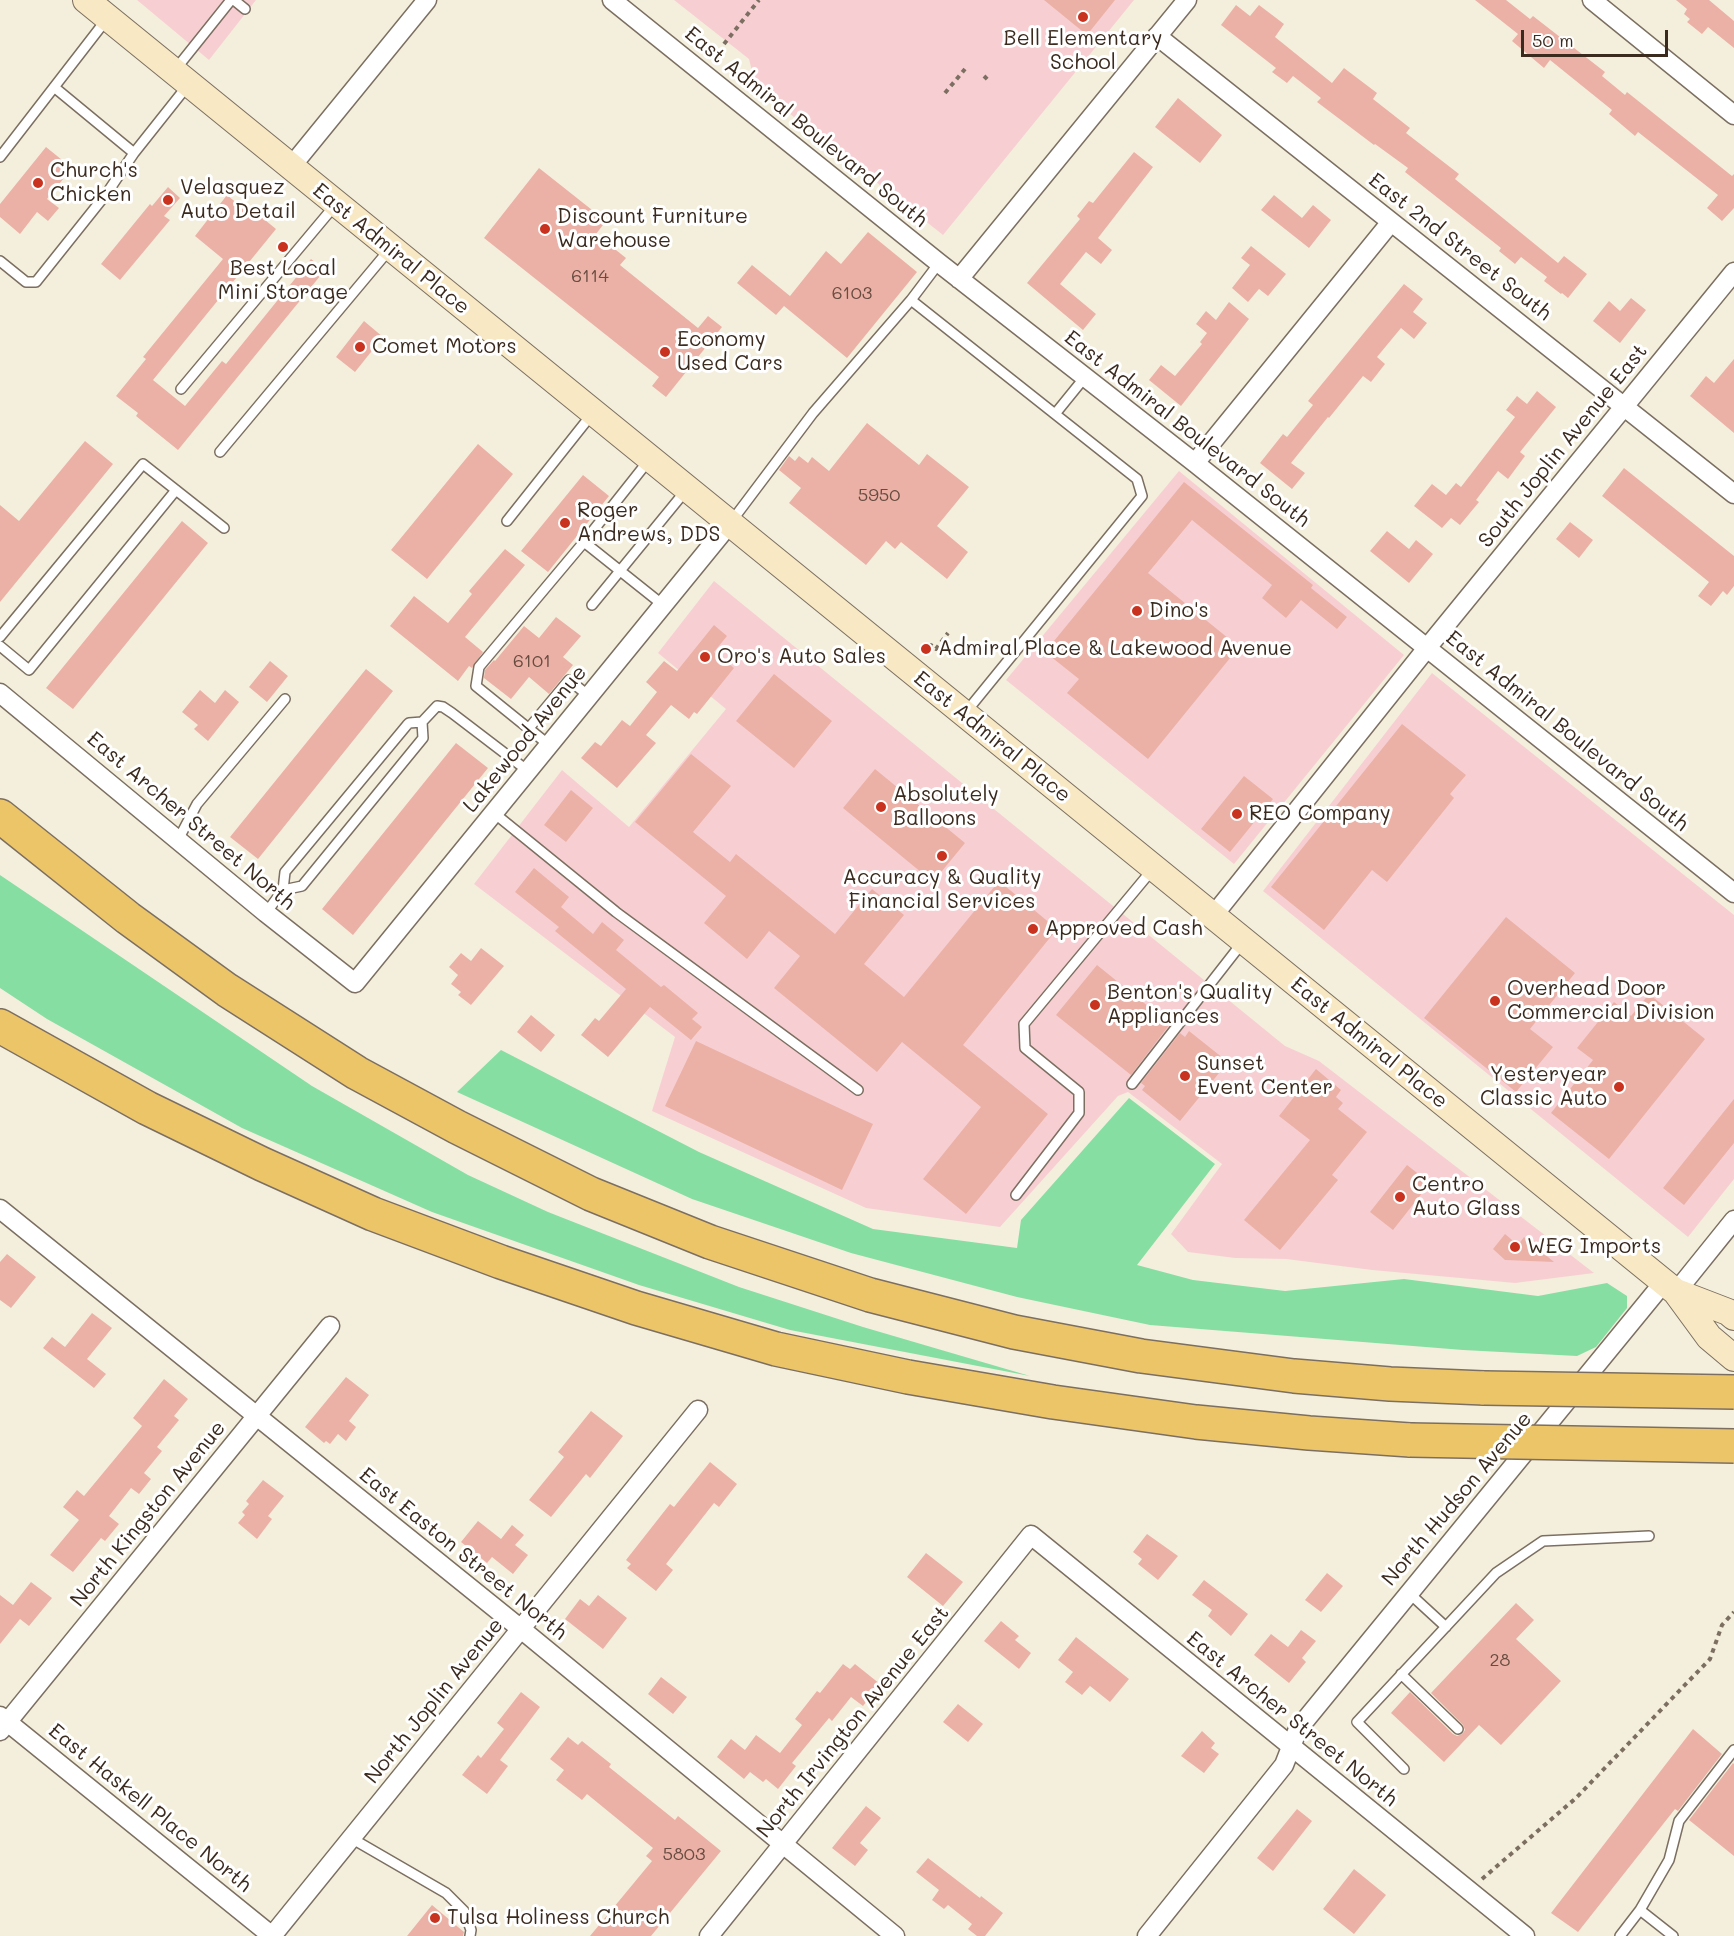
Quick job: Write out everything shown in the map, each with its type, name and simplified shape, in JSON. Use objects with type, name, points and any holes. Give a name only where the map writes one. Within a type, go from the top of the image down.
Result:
[{"type":"highway","points":[[0,816],[14,832],[227,990],[357,1073],[457,1127],[591,1194],[710,1242],[870,1295],[1014,1332],[1130,1354],[1294,1376],[1390,1384],[1484,1388],[1734,1392]]},
{"type":"highway","points":[[0,1026],[147,1108],[302,1182],[384,1218],[501,1262],[636,1308],[776,1349],[908,1377],[1196,1422],[1410,1440],[1734,1446]]},
{"type":"main road","name":"East Admiral Place","points":[[86,0],[1670,1287]]},
{"type":"main road","points":[[1670,1287],[1728,1312],[1734,1317]]},
{"type":"main road","points":[[1670,1287],[1709,1337],[1734,1358]]},
{"type":"street","points":[[290,168],[427,0]]},
{"type":"street","name":"East Admiral Boulevard South","points":[[612,0],[959,279],[1195,463],[1734,893]]},
{"type":"street","points":[[959,279],[1187,0]]},
{"type":"street","points":[[1592,0],[1734,115]]},
{"type":"street","name":"East 2nd Street South","points":[[1157,36],[1734,494]]},
{"type":"street","points":[[1195,463],[1391,222]]},
{"type":"street","name":"South Joplin Avenue East","points":[[1213,916],[1734,272]]},
{"type":"street","name":"Lakewood Avenue","points":[[355,983],[730,523]]},
{"type":"street","name":"East Archer Street North","points":[[0,693],[266,913],[355,983]]},
{"type":"street","name":"East Easton Street North","points":[[0,1209],[521,1629],[895,1936]]},
{"type":"street","name":"North Hudson Avenue","points":[[1147,1936],[1284,1765],[1298,1729],[1408,1593],[1670,1287],[1733,1224]]},
{"type":"street","name":"North Kingston Avenue","points":[[3,1723],[330,1326]]},
{"type":"street","name":"North Joplin Avenue","points":[[272,1936],[698,1410]]},
{"type":"street","name":"East Archer Street North","points":[[1031,1535],[1525,1936]]},
{"type":"street","name":"North Irvington Avenue East","points":[[709,1936],[1031,1535]]},
{"type":"street","name":"East Haskell Place North","points":[[3,1723],[272,1936]]},
{"type":"lane","points":[[0,261],[26,282],[36,282],[107,193],[232,0],[246,9]]},
{"type":"lane","points":[[0,157],[108,18]]},
{"type":"lane","points":[[54,87],[134,153]]},
{"type":"lane","points":[[181,389],[336,204]]},
{"type":"lane","points":[[220,452],[391,249]]},
{"type":"lane","points":[[730,523],[813,413],[911,300],[939,263]]},
{"type":"lane","points":[[911,300],[1137,479],[1142,496],[965,714]]},
{"type":"lane","points":[[1055,414],[1085,377]]},
{"type":"lane","points":[[507,521],[593,412]]},
{"type":"lane","points":[[549,745],[476,686],[478,667],[584,542],[650,459]]},
{"type":"lane","points":[[0,637],[143,464],[224,528]]},
{"type":"lane","points":[[591,605],[688,488]]},
{"type":"lane","points":[[2,651],[29,670],[176,490]]},
{"type":"lane","points":[[584,542],[663,605]]},
{"type":"lane","points":[[529,728],[569,680],[589,696]]},
{"type":"lane","points":[[178,840],[196,804],[285,699]]},
{"type":"lane","points":[[283,890],[302,886],[423,738],[423,722],[437,706],[443,707],[528,771]]},
{"type":"lane","points":[[266,913],[283,890],[285,872],[409,723],[423,722]]},
{"type":"lane","points":[[494,813],[616,912],[858,1090]]},
{"type":"lane","points":[[1016,1195],[1079,1113],[1079,1092],[1025,1048],[1024,1024],[1153,868]]},
{"type":"lane","points":[[1132,1084],[1244,941]]},
{"type":"lane","points":[[1404,1769],[1357,1722],[1496,1573],[1543,1540],[1649,1536]]},
{"type":"lane","points":[[1408,1593],[1446,1627]]},
{"type":"lane","points":[[1401,1674],[1458,1729]]},
{"type":"lane","points":[[1620,1936],[1640,1910],[1669,1860],[1679,1821],[1734,1750]]},
{"type":"lane","points":[[351,1838],[446,1893],[464,1911],[471,1930],[470,1936]]},
{"type":"lane","points":[[1640,1910],[1673,1936]]},
{"type":"path","points":[[724,44],[759,0]]},
{"type":"path","points":[[945,93],[965,69]]},
{"type":"path","points":[[984,76],[988,80]]},
{"type":"path","points":[[910,670],[931,645],[936,649],[948,633]]},
{"type":"path","points":[[1469,1891],[1576,1798],[1710,1659],[1722,1625],[1734,1612]]},
{"type":"shaded area","points":[[137,0],[256,0],[209,60]]},
{"type":"shaded area","points":[[674,0],[1134,0],[943,235],[756,87],[749,59]]},
{"type":"shaded area","points":[[1179,471],[1404,655],[1234,864],[1006,680]]},
{"type":"shaded area","points":[[714,581],[1285,1046],[1319,1061],[1594,1273],[1515,1283],[1372,1270],[1286,1259],[1235,1258],[1188,1252],[1171,1234],[1222,1164],[1128,1092],[1118,1096],[1000,1227],[866,1208],[652,1111],[675,1037],[474,884],[562,770],[629,827],[726,709],[658,653]]},
{"type":"shaded area","points":[[1432,673],[1734,915],[1734,1179],[1688,1237],[1263,891]]},
{"type":"green space","points":[[0,875],[312,1086],[468,1175],[548,1212],[739,1287],[863,1327],[1030,1376],[790,1330],[639,1285],[432,1212],[242,1128],[47,1019],[0,988]]},
{"type":"green space","points":[[501,1050],[699,1152],[873,1229],[1017,1248],[1021,1220],[1129,1098],[1215,1164],[1137,1265],[1193,1280],[1285,1291],[1404,1279],[1538,1296],[1607,1283],[1627,1296],[1627,1308],[1596,1347],[1577,1356],[1463,1350],[1150,1325],[1017,1297],[851,1253],[692,1199],[457,1092]]},
{"type":"building","name":"Bell Elementary School","points":[[1044,0],[1115,0],[1087,35]]},
{"type":"building","points":[[1475,0],[1506,0],[1530,19],[1533,16],[1605,72],[1602,76],[1625,95],[1627,92],[1732,176],[1734,174],[1734,208],[1722,221],[1707,208],[1718,195],[1638,132],[1635,136],[1609,114],[1612,110],[1550,60],[1544,68],[1512,41],[1518,34]]},
{"type":"building","points":[[1676,0],[1709,0],[1734,21],[1734,48],[1708,27],[1702,34],[1687,22],[1690,19],[1684,14],[1687,9]]},
{"type":"building","points":[[1236,5],[1250,16],[1259,5],[1284,24],[1275,37],[1332,83],[1344,68],[1377,93],[1373,99],[1410,128],[1406,133],[1459,174],[1455,179],[1558,263],[1564,256],[1587,274],[1568,298],[1544,281],[1547,277],[1521,257],[1515,264],[1499,251],[1501,248],[1405,172],[1408,168],[1317,102],[1321,98],[1293,76],[1287,83],[1272,72],[1276,68],[1221,25]]},
{"type":"building","points":[[1178,98],[1222,135],[1200,163],[1155,127]]},
{"type":"building","name":"Church's Chicken","points":[[46,147],[72,168],[47,199],[59,208],[48,221],[37,212],[20,234],[0,217],[0,204]]},
{"type":"building","points":[[1134,152],[1153,167],[1098,238],[1112,250],[1101,264],[1086,252],[1060,284],[1096,314],[1083,330],[1027,283],[1080,219],[1077,216],[1089,201],[1093,203]]},
{"type":"building","points":[[539,168],[606,221],[596,234],[626,258],[620,265],[698,328],[708,316],[722,327],[666,397],[652,386],[659,377],[484,238]]},
{"type":"building","points":[[168,187],[180,198],[164,216],[170,220],[120,280],[101,264],[150,204],[152,206]]},
{"type":"building","points":[[227,195],[256,219],[259,215],[276,229],[153,380],[185,406],[222,361],[226,364],[311,259],[325,270],[178,450],[136,416],[138,413],[116,396],[146,359],[143,357],[223,259],[195,236]]},
{"type":"building","points":[[1274,195],[1302,218],[1313,205],[1331,220],[1309,248],[1261,210]]},
{"type":"building","points":[[868,232],[917,272],[847,358],[784,306],[776,315],[737,283],[752,265],[790,296],[826,251],[841,264]]},
{"type":"building","points":[[1251,246],[1286,274],[1268,296],[1259,289],[1248,302],[1232,288],[1250,265],[1241,258]]},
{"type":"building","points":[[1404,284],[1423,299],[1413,312],[1427,323],[1414,339],[1401,328],[1377,357],[1385,364],[1371,382],[1363,376],[1328,417],[1291,463],[1305,473],[1292,489],[1260,463],[1283,434],[1287,437],[1313,405],[1308,401]]},
{"type":"building","points":[[1631,298],[1646,310],[1620,343],[1593,321],[1609,301],[1620,311]]},
{"type":"building","points":[[1229,302],[1249,319],[1181,406],[1149,380],[1161,365],[1175,376],[1202,344],[1200,342],[1207,333],[1196,324],[1206,311],[1216,320]]},
{"type":"building","name":"Comet Motors","points":[[364,321],[383,337],[355,372],[336,357]]},
{"type":"building","points":[[1734,359],[1734,433],[1690,396],[1706,376],[1714,383]]},
{"type":"building","points":[[1537,391],[1556,407],[1520,452],[1525,456],[1508,479],[1498,471],[1476,500],[1479,502],[1460,525],[1451,518],[1442,528],[1414,506],[1432,484],[1446,495],[1456,483],[1461,487],[1515,417],[1506,410],[1517,396],[1527,404]]},
{"type":"building","points":[[867,423],[919,465],[927,454],[969,487],[937,526],[968,552],[947,579],[901,542],[895,549],[886,541],[866,565],[789,503],[801,488],[779,470],[789,456],[795,461],[799,456],[808,463],[812,457],[829,471]]},
{"type":"building","points":[[85,441],[113,464],[0,602],[0,505],[19,521]]},
{"type":"building","points":[[478,444],[513,474],[427,579],[391,550]]},
{"type":"building","points":[[1624,468],[1734,556],[1734,586],[1727,595],[1723,591],[1711,606],[1698,596],[1709,582],[1602,496]]},
{"type":"building","name":"Roger Andrews, DDS","points":[[583,475],[609,496],[548,572],[521,551]]},
{"type":"building","name":"Dino's","points":[[1184,482],[1313,585],[1311,588],[1347,617],[1337,629],[1301,600],[1286,618],[1262,598],[1272,585],[1192,520],[1148,573],[1239,647],[1148,759],[1067,693],[1079,679],[1045,652]]},
{"type":"building","points":[[182,521],[208,543],[73,709],[46,688]]},
{"type":"building","points":[[1570,522],[1593,540],[1579,558],[1556,539]]},
{"type":"building","points":[[1387,531],[1409,549],[1416,540],[1433,554],[1409,583],[1370,551]]},
{"type":"building","points":[[505,549],[525,565],[465,637],[483,652],[472,668],[469,666],[458,681],[390,626],[414,596],[448,623],[472,594],[469,591]]},
{"type":"building","points":[[556,617],[581,636],[563,657],[573,665],[549,694],[529,677],[511,699],[484,678],[485,670],[524,626],[539,638]]},
{"type":"building","points":[[714,625],[727,636],[714,652],[734,668],[697,714],[694,712],[689,719],[671,705],[646,735],[656,743],[617,788],[581,758],[595,742],[601,746],[622,720],[630,726],[657,692],[646,682],[664,661],[677,671]]},
{"type":"building","points":[[270,661],[288,676],[267,702],[249,687]]},
{"type":"building","points":[[366,669],[393,691],[258,859],[230,837]]},
{"type":"building","points":[[774,674],[832,721],[794,768],[736,721]]},
{"type":"building","points":[[200,690],[215,703],[225,690],[239,702],[208,741],[194,729],[198,725],[182,712]]},
{"type":"building","points":[[1402,724],[1466,775],[1450,794],[1454,798],[1387,882],[1372,870],[1324,930],[1271,887]]},
{"type":"building","points":[[456,743],[488,768],[353,935],[322,909]]},
{"type":"building","points":[[691,754],[731,786],[693,832],[730,862],[736,854],[835,934],[872,889],[904,915],[864,964],[904,997],[999,881],[1057,929],[963,1045],[1048,1114],[966,1214],[923,1179],[981,1107],[902,1042],[877,1072],[774,988],[800,956],[769,931],[747,959],[704,923],[726,896],[635,822]]},
{"type":"building","points":[[875,769],[965,843],[933,882],[843,808]]},
{"type":"building","name":"REO Company","points":[[1244,776],[1273,799],[1230,852],[1201,829]]},
{"type":"building","points":[[571,790],[593,808],[566,842],[544,825]]},
{"type":"building","points":[[534,868],[569,897],[561,907],[593,934],[602,922],[624,940],[616,950],[661,987],[664,985],[698,1013],[692,1019],[702,1027],[691,1040],[650,1007],[608,1057],[581,1035],[595,1018],[599,1021],[626,989],[555,931],[559,927],[515,892]]},
{"type":"building","name":"Overhead Door Commercial Division","points":[[1506,917],[1575,973],[1530,1029],[1553,1047],[1516,1092],[1424,1018]]},
{"type":"building","points":[[481,948],[504,966],[471,1005],[458,995],[461,992],[451,984],[458,975],[449,967],[461,953],[471,961]]},
{"type":"building","points":[[1097,965],[1170,1024],[1131,1075],[1056,1015]]},
{"type":"building","name":"Yesteryear Classic Auto","points":[[1649,994],[1705,1039],[1609,1159],[1551,1113],[1593,1060],[1577,1048],[1614,1002],[1631,1016]]},
{"type":"building","points":[[531,1015],[555,1035],[541,1052],[517,1032]]},
{"type":"building","name":"Sunset Event Center","points":[[1189,1031],[1228,1062],[1180,1121],[1142,1090],[1145,1086],[1141,1083],[1180,1033],[1185,1037]]},
{"type":"building","points":[[696,1041],[873,1124],[842,1190],[665,1106]]},
{"type":"building","points":[[1316,1069],[1341,1090],[1336,1097],[1343,1103],[1338,1109],[1367,1132],[1332,1175],[1338,1180],[1280,1250],[1244,1220],[1310,1140],[1279,1116]]},
{"type":"building","points":[[1734,1099],[1734,1143],[1684,1205],[1663,1188]]},
{"type":"building","name":"Centro Auto Glass","points":[[1407,1165],[1430,1183],[1393,1230],[1370,1212]]},
{"type":"building","name":"WEG Imports","points":[[1505,1234],[1518,1245],[1524,1237],[1554,1262],[1505,1260],[1493,1249]]},
{"type":"building","points":[[7,1254],[36,1277],[11,1308],[0,1300],[0,1262]]},
{"type":"building","points":[[92,1313],[112,1328],[87,1359],[106,1374],[94,1388],[43,1348],[52,1337],[65,1347]]},
{"type":"building","points":[[346,1377],[369,1395],[349,1421],[356,1427],[346,1441],[338,1434],[330,1444],[326,1441],[324,1443],[305,1427]]},
{"type":"building","points":[[164,1379],[188,1399],[174,1416],[179,1420],[157,1447],[162,1451],[144,1473],[151,1479],[139,1494],[131,1488],[109,1516],[119,1524],[105,1541],[101,1538],[73,1572],[50,1555],[79,1520],[63,1507],[77,1490],[84,1496],[142,1426],[133,1418]]},
{"type":"building","points":[[591,1411],[623,1436],[590,1478],[586,1474],[551,1517],[529,1500],[564,1457],[558,1452]]},
{"type":"building","points":[[710,1462],[737,1484],[719,1507],[714,1503],[666,1564],[673,1570],[656,1591],[627,1568],[631,1564],[626,1560],[670,1504],[674,1507]]},
{"type":"building","points":[[263,1480],[284,1496],[268,1516],[272,1519],[257,1539],[238,1523],[245,1515],[242,1512],[249,1504],[246,1501]]},
{"type":"building","points":[[478,1521],[501,1539],[512,1525],[524,1535],[515,1545],[528,1555],[513,1574],[492,1557],[487,1563],[461,1542]]},
{"type":"building","points":[[1147,1534],[1178,1556],[1158,1580],[1138,1564],[1142,1559],[1133,1552]]},
{"type":"building","points":[[926,1553],[963,1582],[943,1606],[907,1577]]},
{"type":"building","points":[[1327,1573],[1343,1586],[1321,1612],[1305,1600]]},
{"type":"building","points":[[1204,1580],[1248,1614],[1231,1636],[1208,1616],[1212,1610],[1192,1595]]},
{"type":"building","points":[[31,1582],[52,1598],[29,1626],[20,1619],[0,1644],[0,1595],[13,1605]]},
{"type":"building","points":[[598,1595],[627,1618],[603,1649],[565,1619],[580,1599],[589,1606]]},
{"type":"building","points":[[1516,1603],[1534,1620],[1516,1639],[1561,1681],[1501,1745],[1479,1725],[1444,1762],[1391,1713],[1410,1692],[1453,1734],[1457,1736],[1462,1734],[1465,1730],[1463,1725],[1431,1693]]},
{"type":"building","points":[[1001,1621],[1019,1636],[1015,1640],[1031,1653],[1019,1669],[984,1641]]},
{"type":"building","points":[[1301,1630],[1316,1641],[1302,1658],[1306,1662],[1289,1683],[1254,1655],[1271,1634],[1288,1647]]},
{"type":"building","points":[[1076,1637],[1129,1679],[1110,1702],[1090,1686],[1082,1695],[1065,1682],[1073,1672],[1058,1660]]},
{"type":"building","points":[[843,1664],[850,1669],[855,1664],[880,1684],[863,1706],[851,1697],[832,1721],[829,1718],[792,1763],[796,1766],[778,1789],[766,1779],[763,1782],[750,1772],[744,1779],[717,1757],[731,1739],[745,1750],[756,1735],[780,1753],[802,1725],[795,1719],[817,1691],[820,1693]]},
{"type":"building","points":[[661,1677],[687,1697],[673,1714],[648,1694]]},
{"type":"building","points":[[521,1692],[540,1707],[500,1760],[508,1766],[487,1794],[462,1775],[478,1755],[481,1758],[504,1729],[497,1723]]},
{"type":"building","points":[[958,1704],[983,1724],[968,1742],[943,1722]]},
{"type":"building","points":[[1693,1729],[1722,1754],[1678,1811],[1675,1809],[1578,1932],[1551,1913]]},
{"type":"building","points":[[1202,1731],[1215,1743],[1211,1748],[1219,1754],[1204,1773],[1181,1756]]},
{"type":"building","points":[[568,1737],[578,1745],[582,1741],[611,1764],[609,1767],[675,1820],[678,1816],[721,1851],[651,1936],[590,1936],[652,1861],[646,1856],[653,1848],[587,1794],[582,1800],[556,1780],[564,1770],[550,1759]]},
{"type":"building","points":[[1734,1764],[1734,1856],[1689,1820]]},
{"type":"building","points":[[866,1806],[881,1818],[860,1843],[868,1850],[855,1866],[832,1848]]},
{"type":"building","points":[[1297,1809],[1312,1821],[1273,1871],[1257,1858]]},
{"type":"building","points":[[928,1858],[1003,1913],[985,1936],[977,1936],[968,1929],[972,1924],[948,1905],[944,1909],[932,1900],[939,1890],[916,1872]]},
{"type":"building","points":[[1354,1869],[1386,1895],[1354,1934],[1323,1909]]},
{"type":"building","name":"Tulsa Holiness Church","points":[[432,1905],[464,1932],[463,1936],[407,1936]]},
{"type":"place","name":"Bell Elementary School","points":[[1083,17]]},
{"type":"place","name":"Church's Chicken","points":[[38,183]]},
{"type":"place","name":"Velasquez Auto Detail","points":[[168,200]]},
{"type":"place","name":"Discount Furniture Warehouse","points":[[545,229]]},
{"type":"place","name":"Best Local Mini Storage","points":[[283,247]]},
{"type":"place","name":"Comet Motors","points":[[360,347]]},
{"type":"place","name":"Economy Used Cars","points":[[665,352]]},
{"type":"place","name":"Roger Andrews, DDS","points":[[565,523]]},
{"type":"place","name":"Dino's","points":[[1137,611]]},
{"type":"place","name":"Admiral Place & Lakewood Avenue","points":[[926,649]]},
{"type":"place","name":"Oro's Auto Sales","points":[[705,657]]},
{"type":"place","name":"Absolutely Balloons","points":[[881,807]]},
{"type":"place","name":"REO Company","points":[[1237,814]]},
{"type":"place","name":"Accuracy & Quality Financial Services","points":[[942,856]]},
{"type":"place","name":"Approved Cash","points":[[1033,929]]},
{"type":"place","name":"Overhead Door Commercial Division","points":[[1495,1001]]},
{"type":"place","name":"Benton's Quality Appliances","points":[[1095,1005]]},
{"type":"place","name":"Sunset Event Center","points":[[1185,1076]]},
{"type":"place","name":"Yesteryear Classic Auto","points":[[1619,1087]]},
{"type":"place","name":"Centro Auto Glass","points":[[1400,1197]]},
{"type":"place","name":"WEG Imports","points":[[1515,1247]]},
{"type":"place","name":"Tulsa Holiness Church","points":[[435,1918]]}]
